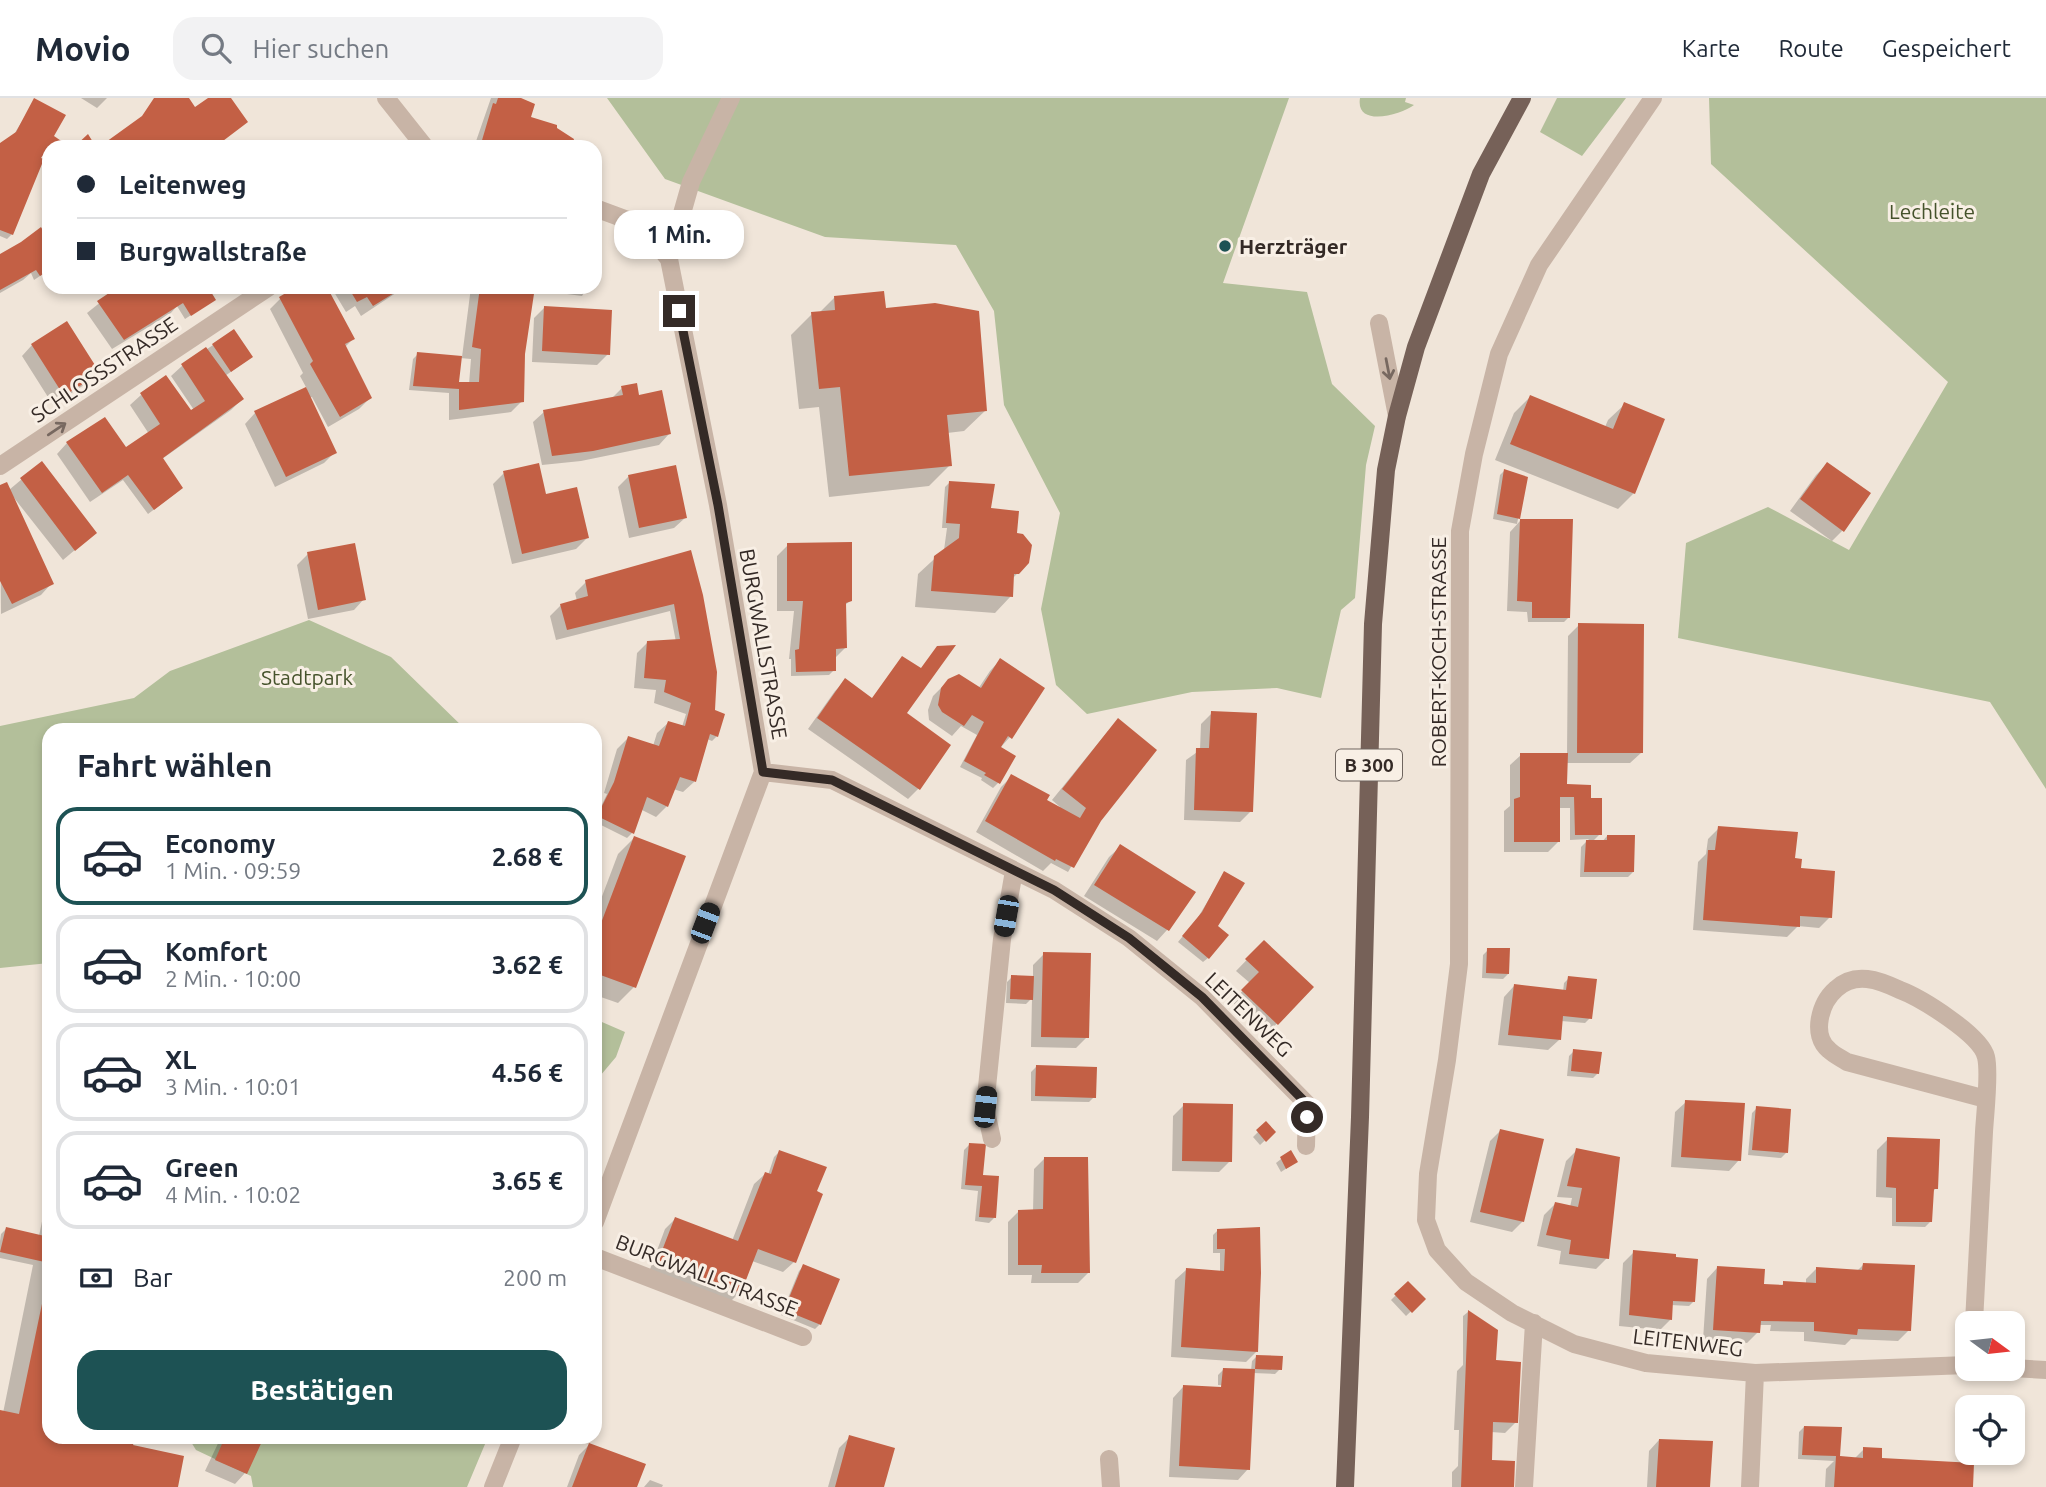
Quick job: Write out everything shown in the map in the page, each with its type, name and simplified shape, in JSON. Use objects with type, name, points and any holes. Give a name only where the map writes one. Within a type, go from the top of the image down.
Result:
[{"type":"main road","name":"B 300","points":[[1345,1487],[1360,1117],[1373,624],[1386,470],[1397,415],[1416,347],[1481,174],[1522,98]]},
{"type":"street","points":[[386,98],[419,140]]},
{"type":"street","points":[[669,259],[691,182],[731,98]]},
{"type":"street","name":"ROBERT-KOCH-STRASSE","points":[[1437,1250],[1426,1220],[1428,1174],[1448,1053],[1459,964],[1460,531],[1474,454],[1499,354],[1539,265],[1653,98]]},
{"type":"street","points":[[602,211],[641,225],[669,259]]},
{"type":"street","name":"BURGWALLSTRASSE","points":[[602,1203],[763,772],[718,505],[669,259]]},
{"type":"street","name":"SCHLOSSSTRASSE","points":[[0,466],[258,294]]},
{"type":"street","points":[[1379,323],[1397,415]]},
{"type":"street","name":"LEITENWEG","points":[[763,772],[832,780],[1054,890],[1129,938],[1202,997],[1307,1104],[1306,1146]]},
{"type":"street","points":[[992,1139],[985,1107],[1002,939],[1014,871]]},
{"type":"street","points":[[1975,1311],[1986,1100],[1986,1056],[1972,1037],[1953,1021],[1906,992],[1883,982],[1864,978],[1846,981],[1834,990],[1824,1006],[1818,1026],[1828,1049],[1847,1062],[1986,1100]]},
{"type":"street","name":"LEITENWEG","points":[[1437,1250],[1466,1282],[1512,1313],[1574,1344],[1646,1363],[1755,1373],[1955,1365]]},
{"type":"street","name":"BURGWALLSTRASSE","points":[[602,1259],[803,1336]]},
{"type":"street","points":[[1524,1487],[1534,1323]]},
{"type":"street","points":[[2025,1369],[2046,1370]]},
{"type":"street","points":[[1750,1487],[1755,1373]]},
{"type":"street","points":[[493,1487],[510,1444]]},
{"type":"street","points":[[1110,1459],[1111,1487]]},
{"type":"green space","points":[[607,98],[1289,98],[1223,283],[1307,292],[1332,384],[1375,426],[1366,465],[1355,598],[1341,610],[1321,698],[1277,688],[1192,692],[1087,714],[1056,685],[1041,609],[1060,513],[1004,405],[994,311],[956,245],[825,237],[665,179]]},
{"type":"green space","points":[[1360,98],[1406,98],[1405,102],[1414,105],[1390,115],[1371,116],[1364,113],[1360,107]]},
{"type":"green space","points":[[1557,98],[1626,98],[1582,156],[1540,132]]},
{"type":"green space","name":"Lechleite","points":[[1709,98],[2046,98],[2046,789],[1990,702],[1678,638],[1686,543],[1768,507],[1849,550],[1948,382],[1711,164]]},
{"type":"green space","name":"Stadtpark","points":[[309,620],[391,657],[459,723],[42,723],[42,964],[0,968],[0,726],[134,698],[170,671]]},
{"type":"green space","points":[[602,1022],[625,1032],[616,1057],[602,1074]]},
{"type":"green space","points":[[192,1444],[485,1444],[467,1487],[253,1487],[251,1476],[196,1450]]},
{"type":"building","points":[[34,98],[66,115],[54,136],[60,140],[42,140],[42,164],[13,235],[0,230],[0,143],[16,132]]},
{"type":"building","points":[[154,98],[189,98],[195,107],[208,98],[231,98],[248,122],[224,140],[109,140],[142,116]]},
{"type":"building","points":[[498,98],[521,98],[535,104],[531,117],[557,125],[557,128],[574,140],[482,140],[493,103],[496,104]]},
{"type":"building","points":[[41,227],[42,275],[40,276],[36,270],[0,290],[0,254]]},
{"type":"building","points":[[884,291],[886,308],[935,303],[979,311],[987,411],[947,415],[952,466],[849,476],[840,387],[819,389],[811,312],[835,310],[834,296]]},
{"type":"building","points":[[108,294],[212,294],[216,300],[191,316],[183,303],[124,340],[97,301]]},
{"type":"building","points":[[284,294],[331,294],[355,339],[345,344],[372,398],[340,417],[310,364],[313,361],[279,297]]},
{"type":"building","points":[[352,294],[393,294],[373,306],[367,297],[357,302]]},
{"type":"building","points":[[479,294],[534,294],[525,354],[524,402],[459,410],[459,389],[413,386],[417,352],[462,356],[459,382],[479,382],[481,349],[472,347]]},
{"type":"building","points":[[544,306],[612,310],[610,355],[542,351]]},
{"type":"building","points":[[67,321],[100,373],[64,396],[31,344]]},
{"type":"building","points":[[234,329],[253,357],[231,372],[212,344]]},
{"type":"building","points":[[206,347],[244,399],[163,458],[183,488],[154,510],[128,475],[102,493],[66,442],[105,417],[126,447],[160,424],[140,393],[166,375],[191,410],[205,401],[181,364]]},
{"type":"building","points":[[637,383],[639,395],[662,390],[671,434],[593,451],[552,456],[543,410],[623,395],[621,386]]},
{"type":"building","points":[[306,387],[337,453],[286,477],[254,411]]},
{"type":"building","points":[[1530,395],[1613,429],[1624,402],[1665,419],[1635,494],[1510,444]]},
{"type":"building","points":[[42,461],[97,533],[75,551],[20,478]]},
{"type":"building","points":[[1827,462],[1871,493],[1844,532],[1800,499]]},
{"type":"building","points":[[539,463],[546,494],[577,487],[589,538],[522,554],[503,471]]},
{"type":"building","points":[[676,465],[687,518],[639,528],[628,475]]},
{"type":"building","points":[[1504,469],[1528,477],[1520,519],[1497,514]]},
{"type":"building","points":[[949,481],[995,484],[991,508],[1019,511],[1017,533],[1023,534],[1032,545],[1029,563],[1019,574],[1014,574],[1013,597],[931,591],[934,556],[959,538],[960,524],[946,523]]},
{"type":"building","points":[[7,482],[54,584],[12,604],[0,581],[0,485]]},
{"type":"building","points":[[1520,519],[1573,519],[1570,618],[1532,618],[1532,602],[1517,601]]},
{"type":"building","points":[[852,542],[852,601],[846,603],[847,648],[836,649],[836,671],[796,672],[795,650],[799,649],[803,601],[787,601],[787,543]]},
{"type":"building","points":[[355,543],[366,600],[318,610],[307,552]]},
{"type":"building","points":[[691,550],[703,595],[717,672],[715,710],[725,714],[718,737],[710,734],[696,782],[680,777],[668,807],[647,797],[634,834],[602,818],[602,806],[614,782],[628,736],[659,746],[668,721],[685,726],[691,703],[664,692],[666,680],[644,678],[647,641],[680,639],[674,604],[567,630],[560,604],[588,596],[585,580]]},
{"type":"building","points":[[1578,623],[1644,624],[1643,753],[1577,753]]},
{"type":"building","points":[[956,645],[907,713],[951,745],[920,790],[817,718],[845,678],[872,698],[902,656],[921,668],[937,646]]},
{"type":"building","points":[[1000,658],[1045,688],[1012,739],[1008,736],[1001,747],[1016,756],[1000,784],[964,761],[984,722],[972,715],[964,726],[942,712],[938,705],[941,688],[948,679],[959,674],[981,688]]},
{"type":"building","points":[[1211,711],[1257,713],[1253,812],[1194,810],[1196,748],[1209,748]]},
{"type":"building","points":[[1118,718],[1157,750],[1101,821],[1074,868],[1056,859],[1055,861],[985,821],[1011,774],[1050,795],[1047,800],[1080,818],[1086,808],[1062,789]]},
{"type":"building","points":[[1520,753],[1568,753],[1567,784],[1591,785],[1591,798],[1602,798],[1602,835],[1575,835],[1574,797],[1560,797],[1560,842],[1514,842],[1514,799],[1520,797]]},
{"type":"building","points":[[1718,826],[1798,832],[1795,858],[1802,859],[1801,868],[1835,871],[1832,918],[1800,916],[1800,927],[1703,920],[1708,850],[1715,850]]},
{"type":"building","points":[[1607,835],[1635,835],[1634,872],[1584,872],[1586,840],[1607,840]]},
{"type":"building","points":[[634,836],[686,856],[636,988],[602,976],[602,921]]},
{"type":"building","points":[[1120,844],[1196,892],[1169,931],[1094,885]]},
{"type":"building","points":[[1224,871],[1245,883],[1218,926],[1229,935],[1209,959],[1182,936],[1202,912]]},
{"type":"building","points":[[1264,940],[1314,987],[1278,1025],[1241,990],[1259,972],[1245,959]]},
{"type":"building","points":[[1487,948],[1510,948],[1509,974],[1486,973]]},
{"type":"building","points":[[1043,952],[1091,953],[1089,1038],[1041,1037]]},
{"type":"building","points":[[1011,975],[1034,976],[1033,1000],[1010,999]]},
{"type":"building","points":[[1568,976],[1597,979],[1592,1019],[1563,1016],[1561,1040],[1508,1035],[1514,984],[1566,990]]},
{"type":"building","points":[[1573,1049],[1602,1052],[1599,1074],[1571,1071]]},
{"type":"building","points":[[1036,1065],[1097,1067],[1096,1098],[1035,1096]]},
{"type":"building","points":[[1685,1100],[1745,1103],[1741,1161],[1681,1157]]},
{"type":"building","points":[[1183,1103],[1233,1104],[1232,1162],[1182,1161]]},
{"type":"building","points":[[1756,1106],[1791,1109],[1788,1153],[1752,1150]]},
{"type":"building","points":[[1266,1121],[1276,1132],[1266,1142],[1256,1130]]},
{"type":"building","points":[[1500,1129],[1544,1139],[1524,1222],[1480,1212]]},
{"type":"building","points":[[1887,1137],[1940,1139],[1938,1189],[1934,1189],[1932,1222],[1896,1222],[1896,1188],[1886,1187]]},
{"type":"building","points":[[969,1143],[986,1144],[983,1175],[999,1176],[996,1218],[979,1217],[982,1186],[965,1185]]},
{"type":"building","points":[[1576,1148],[1620,1157],[1609,1259],[1569,1254],[1571,1240],[1546,1235],[1555,1202],[1578,1207],[1582,1188],[1567,1186]]},
{"type":"building","points":[[779,1150],[827,1167],[817,1191],[823,1194],[796,1263],[758,1249],[741,1293],[658,1261],[675,1217],[738,1241],[765,1172],[771,1174]]},
{"type":"building","points":[[1291,1150],[1298,1162],[1286,1169],[1280,1157]]},
{"type":"building","points":[[1044,1157],[1088,1157],[1090,1273],[1041,1273],[1042,1265],[1018,1265],[1018,1210],[1043,1209]]},
{"type":"building","points":[[6,1227],[42,1235],[42,1261],[0,1252]]},
{"type":"building","points":[[1260,1227],[1258,1352],[1181,1347],[1186,1268],[1224,1271],[1225,1249],[1217,1249],[1217,1229]]},
{"type":"building","points":[[1633,1250],[1698,1259],[1695,1302],[1673,1301],[1672,1320],[1629,1315]]},
{"type":"building","points":[[1863,1263],[1915,1265],[1911,1331],[1858,1329],[1857,1335],[1814,1331],[1814,1322],[1761,1321],[1760,1333],[1713,1330],[1717,1266],[1765,1269],[1764,1284],[1783,1285],[1783,1281],[1816,1283],[1816,1267],[1862,1270]]},
{"type":"building","points":[[803,1264],[840,1279],[821,1325],[784,1310]]},
{"type":"building","points":[[1408,1281],[1426,1299],[1412,1313],[1394,1294]]},
{"type":"building","points":[[42,1304],[42,1444],[133,1444],[184,1456],[178,1487],[0,1487],[0,1410],[19,1414]]},
{"type":"building","points":[[1468,1310],[1498,1330],[1496,1360],[1521,1362],[1518,1423],[1493,1422],[1492,1460],[1515,1461],[1514,1487],[1461,1487]]},
{"type":"building","points":[[1256,1355],[1283,1356],[1282,1370],[1255,1369]]},
{"type":"building","points":[[1223,1368],[1255,1369],[1250,1470],[1179,1466],[1183,1385],[1221,1387]]},
{"type":"building","points":[[1804,1426],[1842,1427],[1840,1456],[1863,1458],[1863,1447],[1882,1448],[1882,1458],[1974,1465],[1973,1487],[1834,1487],[1836,1456],[1802,1455]]},
{"type":"building","points":[[849,1435],[895,1448],[884,1487],[835,1487]]},
{"type":"building","points":[[1659,1439],[1713,1441],[1710,1487],[1656,1487]]},
{"type":"building","points":[[222,1444],[261,1444],[247,1474],[215,1460]]},
{"type":"building","points":[[589,1444],[646,1464],[637,1487],[572,1487]]},
{"type":"place","name":"Herzträger","points":[[1225,246]]},
{"type":"route","points":[[679,311],[718,505],[763,772],[832,780],[1054,890],[1129,938],[1202,997],[1307,1104],[1307,1117]]}]
